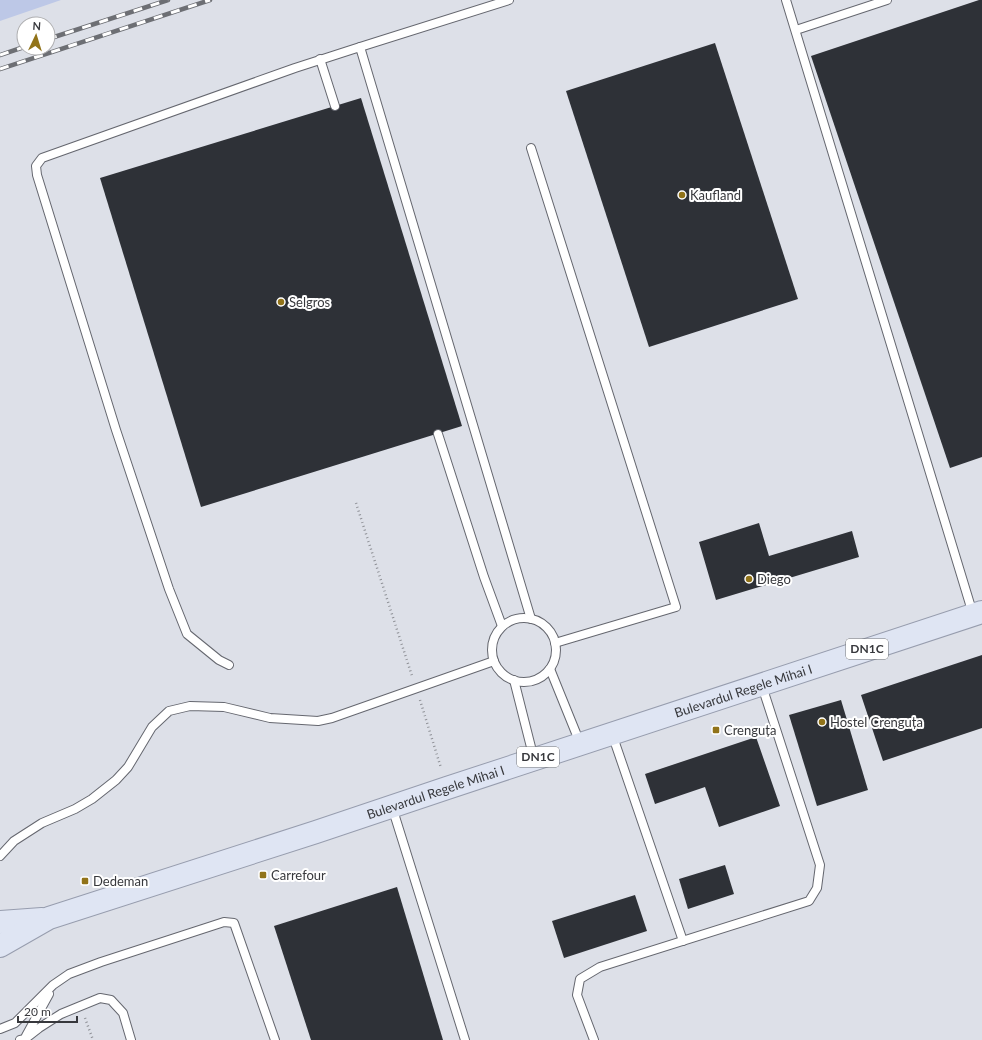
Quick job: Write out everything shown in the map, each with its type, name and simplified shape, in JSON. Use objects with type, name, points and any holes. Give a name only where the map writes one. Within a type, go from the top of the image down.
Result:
[{"type":"main road","name":"Bulevardul Regele Mihai I","points":[[0,946],[49,918],[978,614]]},
{"type":"main road","name":"Bulevardul Regele Mihai I","points":[[0,922],[49,918]]},
{"type":"lane","points":[[229,665],[219,660],[187,634],[169,589],[116,430],[37,176],[36,166],[42,158],[320,59],[509,0]]},
{"type":"lane","points":[[786,0],[978,614]]},
{"type":"lane","points":[[796,30],[888,0]]},
{"type":"lane","points":[[360,46],[531,618]]},
{"type":"lane","points":[[320,59],[335,106]]},
{"type":"lane","points":[[531,148],[676,607],[555,643]]},
{"type":"lane","points":[[438,434],[484,577],[502,626]]},
{"type":"lane","points":[[531,618],[545,625],[554,638],[556,654],[550,669],[540,678],[528,682],[514,680],[502,673],[494,661],[493,643],[502,626],[516,619],[531,618]]},
{"type":"lane","points":[[0,856],[14,841],[42,823],[75,809],[92,799],[116,780],[128,767],[152,727],[169,711],[190,706],[224,707],[270,718],[318,720],[332,718],[494,661]]},
{"type":"lane","points":[[550,669],[580,744]]},
{"type":"lane","points":[[514,680],[534,759]]},
{"type":"lane","points":[[594,1040],[577,995],[580,979],[600,967],[809,901],[817,888],[820,865],[762,684]]},
{"type":"lane","points":[[612,734],[683,941]]},
{"type":"lane","points":[[392,807],[465,1040]]},
{"type":"lane","points":[[0,1030],[15,1023],[53,985],[69,974],[224,922],[234,923],[275,1040]]},
{"type":"lane","points":[[22,1039],[53,985]]},
{"type":"lane","points":[[22,1039],[61,1014],[100,998],[111,1000],[123,1013],[131,1040]]},
{"type":"path","points":[[356,503],[447,788]]},
{"type":"path","points":[[83,1013],[93,1040]]},
{"type":"shaded area","points":[[0,0],[61,0],[0,21]]},
{"type":"building","points":[[982,0],[982,457],[950,468],[811,56]]},
{"type":"building","name":"Kaufland","points":[[715,43],[798,299],[649,347],[566,91]]},
{"type":"building","name":"Selgros","points":[[361,98],[462,426],[201,507],[100,178]]},
{"type":"building","name":"Diego","points":[[759,523],[769,556],[852,531],[859,557],[716,600],[699,542]]},
{"type":"building","points":[[982,655],[982,728],[883,761],[861,695]]},
{"type":"building","points":[[841,700],[868,790],[817,806],[789,715]]},
{"type":"building","points":[[756,737],[780,806],[719,827],[705,787],[655,804],[645,774]]},
{"type":"building","points":[[725,865],[734,894],[688,909],[679,879]]},
{"type":"building","points":[[397,887],[443,1040],[311,1040],[274,926]]},
{"type":"building","points":[[635,895],[647,931],[564,958],[552,921]]},
{"type":"railway","points":[[56,36],[168,0]]},
{"type":"railway","points":[[0,69],[210,0]]},
{"type":"railway","points":[[0,55],[16,50]]},
{"type":"place","name":"Kaufland","points":[[682,195]]},
{"type":"place","name":"Selgros","points":[[281,302]]},
{"type":"place","name":"Diego","points":[[749,579]]},
{"type":"place","name":"Hostel Crenguța","points":[[822,722]]},
{"type":"place","name":"Crenguța","points":[[716,730]]},
{"type":"place","name":"Carrefour","points":[[263,875]]},
{"type":"place","name":"Dedeman","points":[[85,881]]}]
